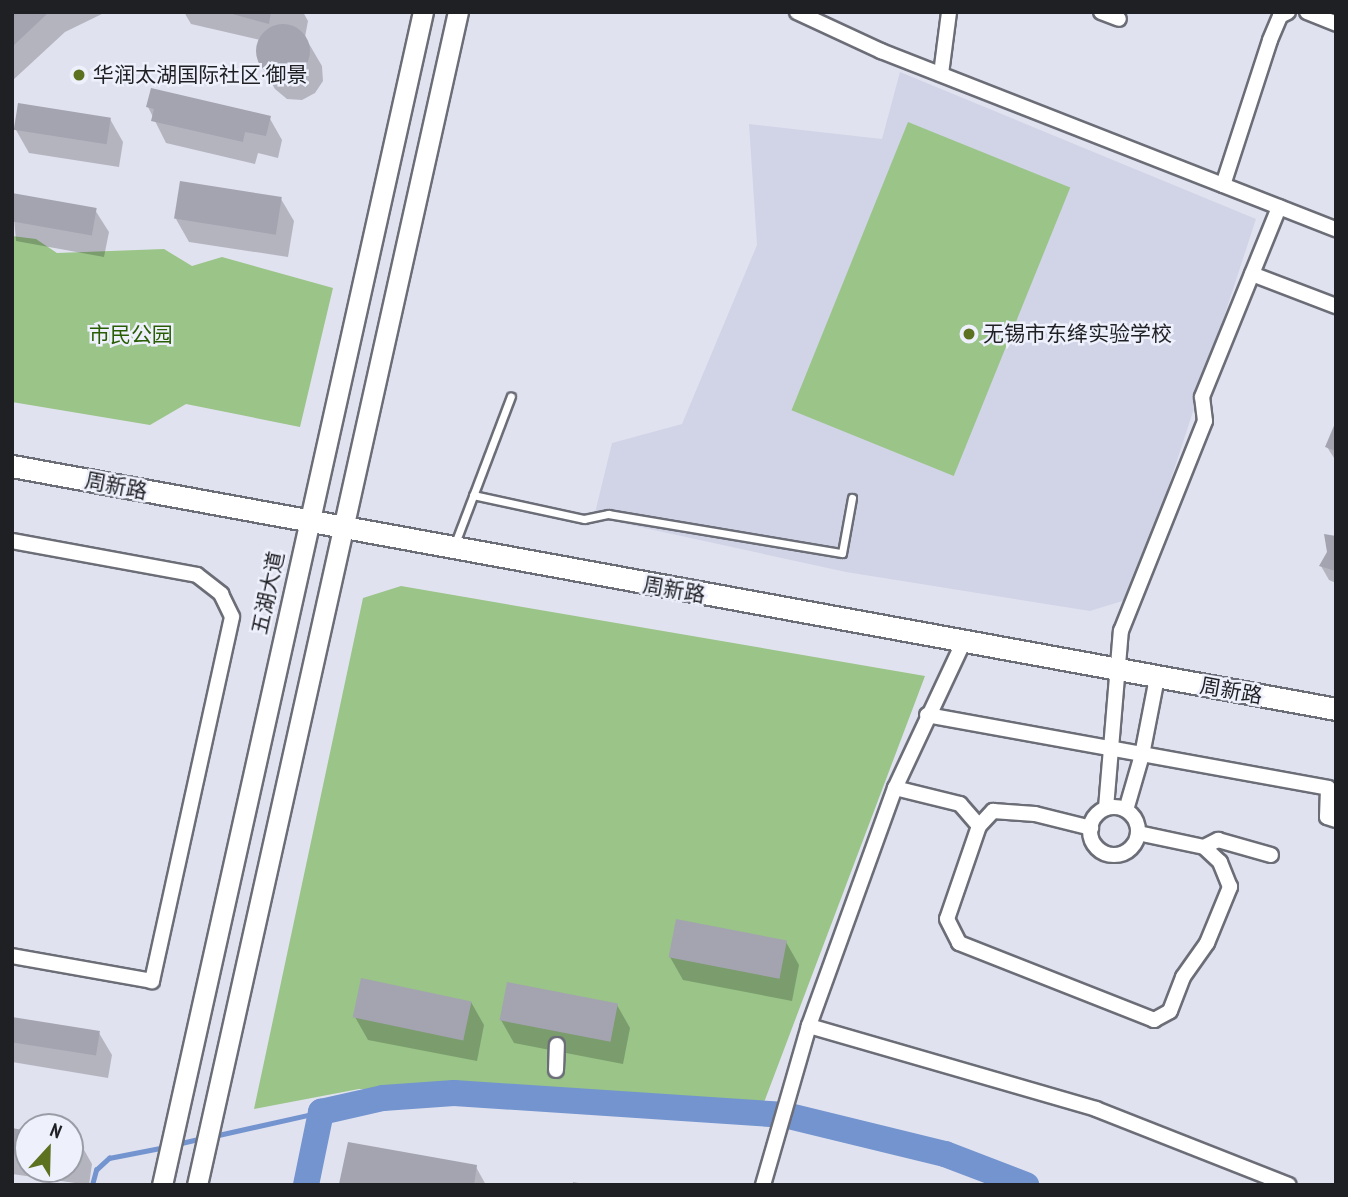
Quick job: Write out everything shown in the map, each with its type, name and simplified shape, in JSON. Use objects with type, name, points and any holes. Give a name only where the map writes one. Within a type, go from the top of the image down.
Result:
[{"type":"main road","name":"五湖大道","points":[[162,1185],[306,525],[424,12]]},
{"type":"main road","points":[[197,1185],[458,12]]},
{"type":"main road","name":"周新路","points":[[12,466],[342,532],[1120,676],[1336,709]]},
{"type":"main road","name":"周新路","points":[[12,475],[306,525]]},
{"type":"main road","name":"周新路","points":[[342,532],[452,550],[962,647]]},
{"type":"main road","name":"周新路","points":[[1156,682],[1336,717]]},
{"type":"street","points":[[797,12],[941,74],[1336,229]]},
{"type":"street","points":[[941,74],[949,12]]},
{"type":"street","points":[[1101,12],[1119,19]]},
{"type":"street","points":[[1223,185],[1270,40],[1280,16],[1288,12]]},
{"type":"street","points":[[1307,12],[1336,24]]},
{"type":"street","points":[[1106,808],[1126,810],[1135,820],[1138,833],[1128,850],[1108,854],[1093,841],[1091,828],[1106,808],[1120,676],[1121,631],[1205,421],[1202,397],[1279,207]]},
{"type":"street","points":[[1252,274],[1336,306]]},
{"type":"street","points":[[12,541],[197,575],[221,594],[232,617],[152,981],[12,956]]},
{"type":"street","points":[[763,1185],[809,1026],[895,788],[927,715],[962,647]]},
{"type":"street","points":[[1126,810],[1142,755],[1156,682]]},
{"type":"street","points":[[927,715],[1328,788],[1327,817],[1336,820]]},
{"type":"street","points":[[895,788],[960,804],[979,826]]},
{"type":"street","points":[[1091,828],[1035,814],[993,811],[979,826],[947,919],[960,943],[1154,1020],[1170,1012],[1183,977],[1207,943],[1230,887],[1220,862],[1204,847],[1138,833]]},
{"type":"street","points":[[1204,847],[1218,840],[1271,855]]},
{"type":"street","points":[[809,1026],[1096,1109],[1289,1185]]},
{"type":"street","points":[[556,1070],[557,1045]]},
{"type":"lane","points":[[452,550],[511,396]]},
{"type":"lane","points":[[473,495],[584,519],[608,514],[842,553],[852,498]]},
{"type":"shaded area","name":"无锡市东绛实验学校","points":[[900,72],[1256,219],[1132,598],[1090,611],[846,572],[594,517],[612,443],[682,424],[757,245],[749,124],[882,139]]},
{"type":"green space","points":[[908,122],[1070,188],[954,476],[791,410]]},
{"type":"green space","name":"市民公园","points":[[12,236],[36,239],[57,253],[164,249],[192,266],[222,257],[333,288],[300,427],[186,404],[150,425],[12,402]]},
{"type":"green space","points":[[401,586],[925,676],[760,1113],[359,1089],[254,1109],[363,598]]},
{"type":"building","points":[[12,12],[49,12],[12,47]]},
{"type":"building","points":[[225,12],[271,12],[269,24]]},
{"type":"building","points":[[288,24],[298,28],[306,36],[310,51],[306,66],[298,74],[278,78],[268,74],[260,66],[256,46],[260,36],[268,28]]},
{"type":"building","points":[[151,88],[271,116],[266,136],[245,132],[243,142],[151,121],[154,109],[146,107]]},
{"type":"building","points":[[18,103],[111,118],[107,144],[14,130]]},
{"type":"building","points":[[180,181],[282,197],[276,235],[174,219]]},
{"type":"building","points":[[12,193],[97,208],[92,236],[12,221]]},
{"type":"building","points":[[1336,421],[1336,451],[1325,447]]},
{"type":"building","points":[[1324,534],[1336,536],[1336,571],[1319,566],[1327,552]]},
{"type":"building","points":[[676,919],[787,941],[779,979],[669,957]]},
{"type":"building","points":[[361,978],[472,1001],[463,1041],[353,1017]]},
{"type":"building","points":[[507,982],[618,1004],[610,1042],[500,1020]]},
{"type":"building","points":[[12,1017],[100,1031],[96,1056],[12,1042]]},
{"type":"building","points":[[12,1128],[14,1154],[12,1154]]},
{"type":"building","points":[[348,1142],[477,1165],[474,1185],[339,1184]]},
{"type":"waterway","points":[[306,1185],[321,1112],[383,1098],[454,1093],[785,1115],[945,1154],[1026,1185]]},
{"type":"waterway","points":[[214,1136],[321,1112]]},
{"type":"waterway","points":[[177,1144],[202,1138]]},
{"type":"waterway","points":[[92,1185],[96,1170],[109,1158],[165,1147]]},
{"type":"place","name":"华润太湖国际社区·御景","points":[[79,75]]},
{"type":"place","name":"无锡市东绛实验学校","points":[[969,334]]}]
